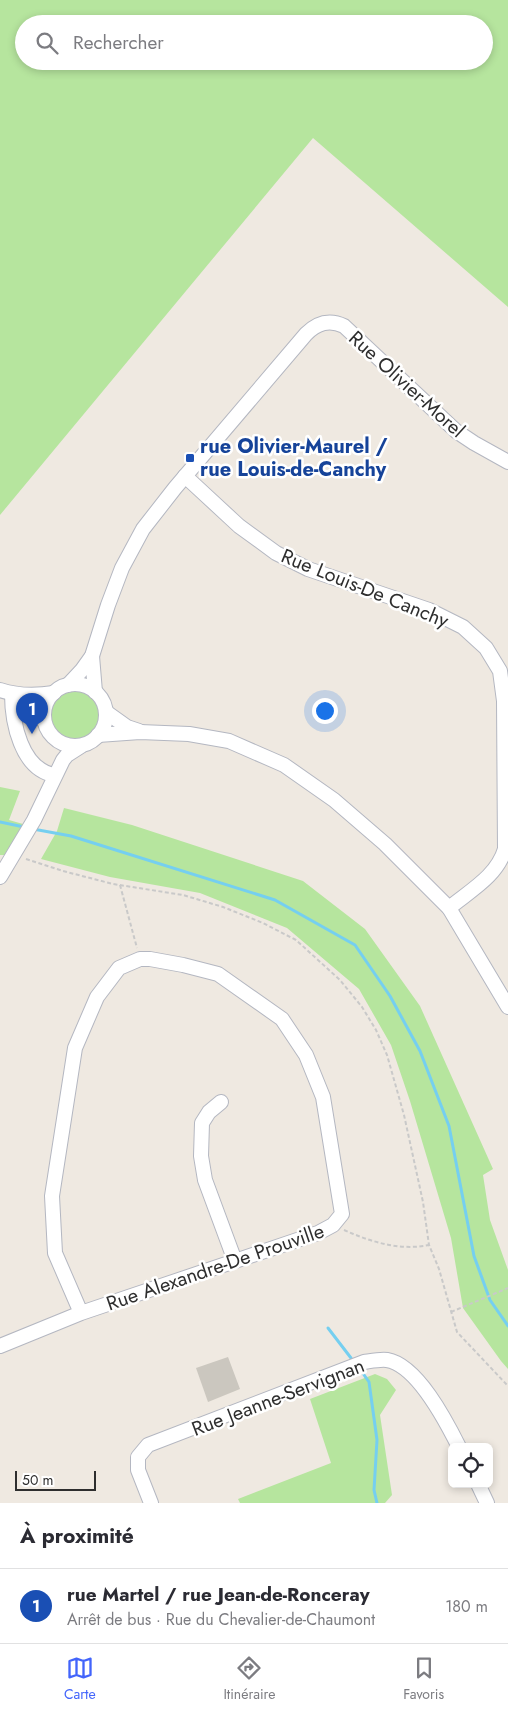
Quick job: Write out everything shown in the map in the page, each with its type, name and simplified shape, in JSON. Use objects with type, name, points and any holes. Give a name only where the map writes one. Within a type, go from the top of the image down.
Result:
[{"type":"street","name":"Rue Olivier-Morel","points":[[68,685],[92,656],[122,568],[131,550],[159,507],[306,334],[318,324],[326,322],[344,326],[456,431],[478,446],[508,462]]},
{"type":"street","name":"Rue Louis-De Canchy","points":[[185,476],[239,526],[276,553],[308,570],[429,610],[463,627],[486,648],[500,671],[504,701],[505,849],[502,861],[494,872],[449,908]]},
{"type":"street","name":"Rue Olivier-Morel","points":[[92,656],[96,692]]},
{"type":"street","points":[[0,877],[34,820],[54,775],[67,755],[98,735],[103,728],[106,712],[104,704],[96,692],[83,686],[68,685],[54,693],[32,695],[6,692]]},
{"type":"street","points":[[6,692],[27,705],[44,721],[52,736],[55,751],[54,775]]},
{"type":"street","points":[[6,692],[23,747],[37,768],[44,773],[54,775]]},
{"type":"street","points":[[44,721],[46,706],[54,693]]},
{"type":"street","points":[[106,712],[127,727],[140,732]]},
{"type":"street","points":[[98,735],[140,732],[189,734],[229,741],[284,765],[334,800],[377,838],[449,908],[508,1006]]},
{"type":"street","points":[[52,736],[62,744],[82,746]]},
{"type":"street","name":"Rue Alexandre-De Prouville","points":[[0,1346],[81,1314],[318,1233],[333,1225],[342,1214],[323,1097],[306,1056],[282,1018],[218,974],[150,959],[140,959],[119,968],[97,997],[75,1048],[52,1196],[55,1253],[81,1314]]},
{"type":"street","points":[[221,1102],[209,1112],[202,1123],[201,1156],[205,1180],[235,1261]]},
{"type":"street","name":"Rue Jeanne-Servignan","points":[[151,1503],[138,1470],[138,1457],[148,1446],[364,1362],[387,1360],[403,1365],[418,1379],[449,1426],[457,1443]]},
{"type":"street","points":[[480,1488],[485,1502]]},
{"type":"path","points":[[14,855],[63,871],[120,885],[183,895],[223,907],[296,940],[340,980],[362,1007],[376,1030],[387,1055],[404,1115],[423,1202],[429,1245],[439,1269],[457,1332],[508,1386]]},
{"type":"path","points":[[120,885],[140,959]]},
{"type":"path","points":[[333,1225],[371,1241],[388,1245],[415,1248],[429,1245]]},
{"type":"path","points":[[451,1312],[508,1288]]},
{"type":"green space","points":[[0,0],[508,0],[508,307],[313,138],[0,515]]},
{"type":"green space","points":[[77,690],[91,694],[99,702],[103,716],[99,730],[91,738],[77,742],[63,738],[55,730],[51,716],[55,702],[63,694]]},
{"type":"green space","points":[[0,787],[20,791],[9,820],[23,824],[6,855],[0,855]]},
{"type":"green space","points":[[64,808],[132,825],[303,881],[365,929],[420,1006],[493,1169],[483,1175],[490,1220],[508,1270],[508,1369],[463,1308],[451,1238],[410,1101],[391,1045],[359,989],[287,928],[200,893],[110,877],[41,859],[57,831]]},
{"type":"green space","points":[[375,1374],[387,1379],[396,1390],[380,1415],[392,1495],[385,1503],[240,1503],[238,1499],[331,1463],[310,1399]]},
{"type":"building","points":[[228,1357],[240,1389],[208,1402],[196,1368]]},
{"type":"waterway","points":[[0,822],[24,827]]},
{"type":"waterway","points":[[33,829],[71,836],[275,900],[355,945],[390,996],[420,1051],[449,1126],[474,1256],[490,1300],[508,1326]]},
{"type":"waterway","points":[[328,1328],[351,1358]]},
{"type":"waterway","points":[[362,1372],[369,1382],[377,1440],[374,1490],[377,1503]]},
{"type":"place","name":"rue Olivier-Maurel / rue Louis-de-Canchy","points":[[190,458]]},
{"type":"place","name":"rue Martel / rue Jean-de-Ronceray","points":[[32,734]]}]
